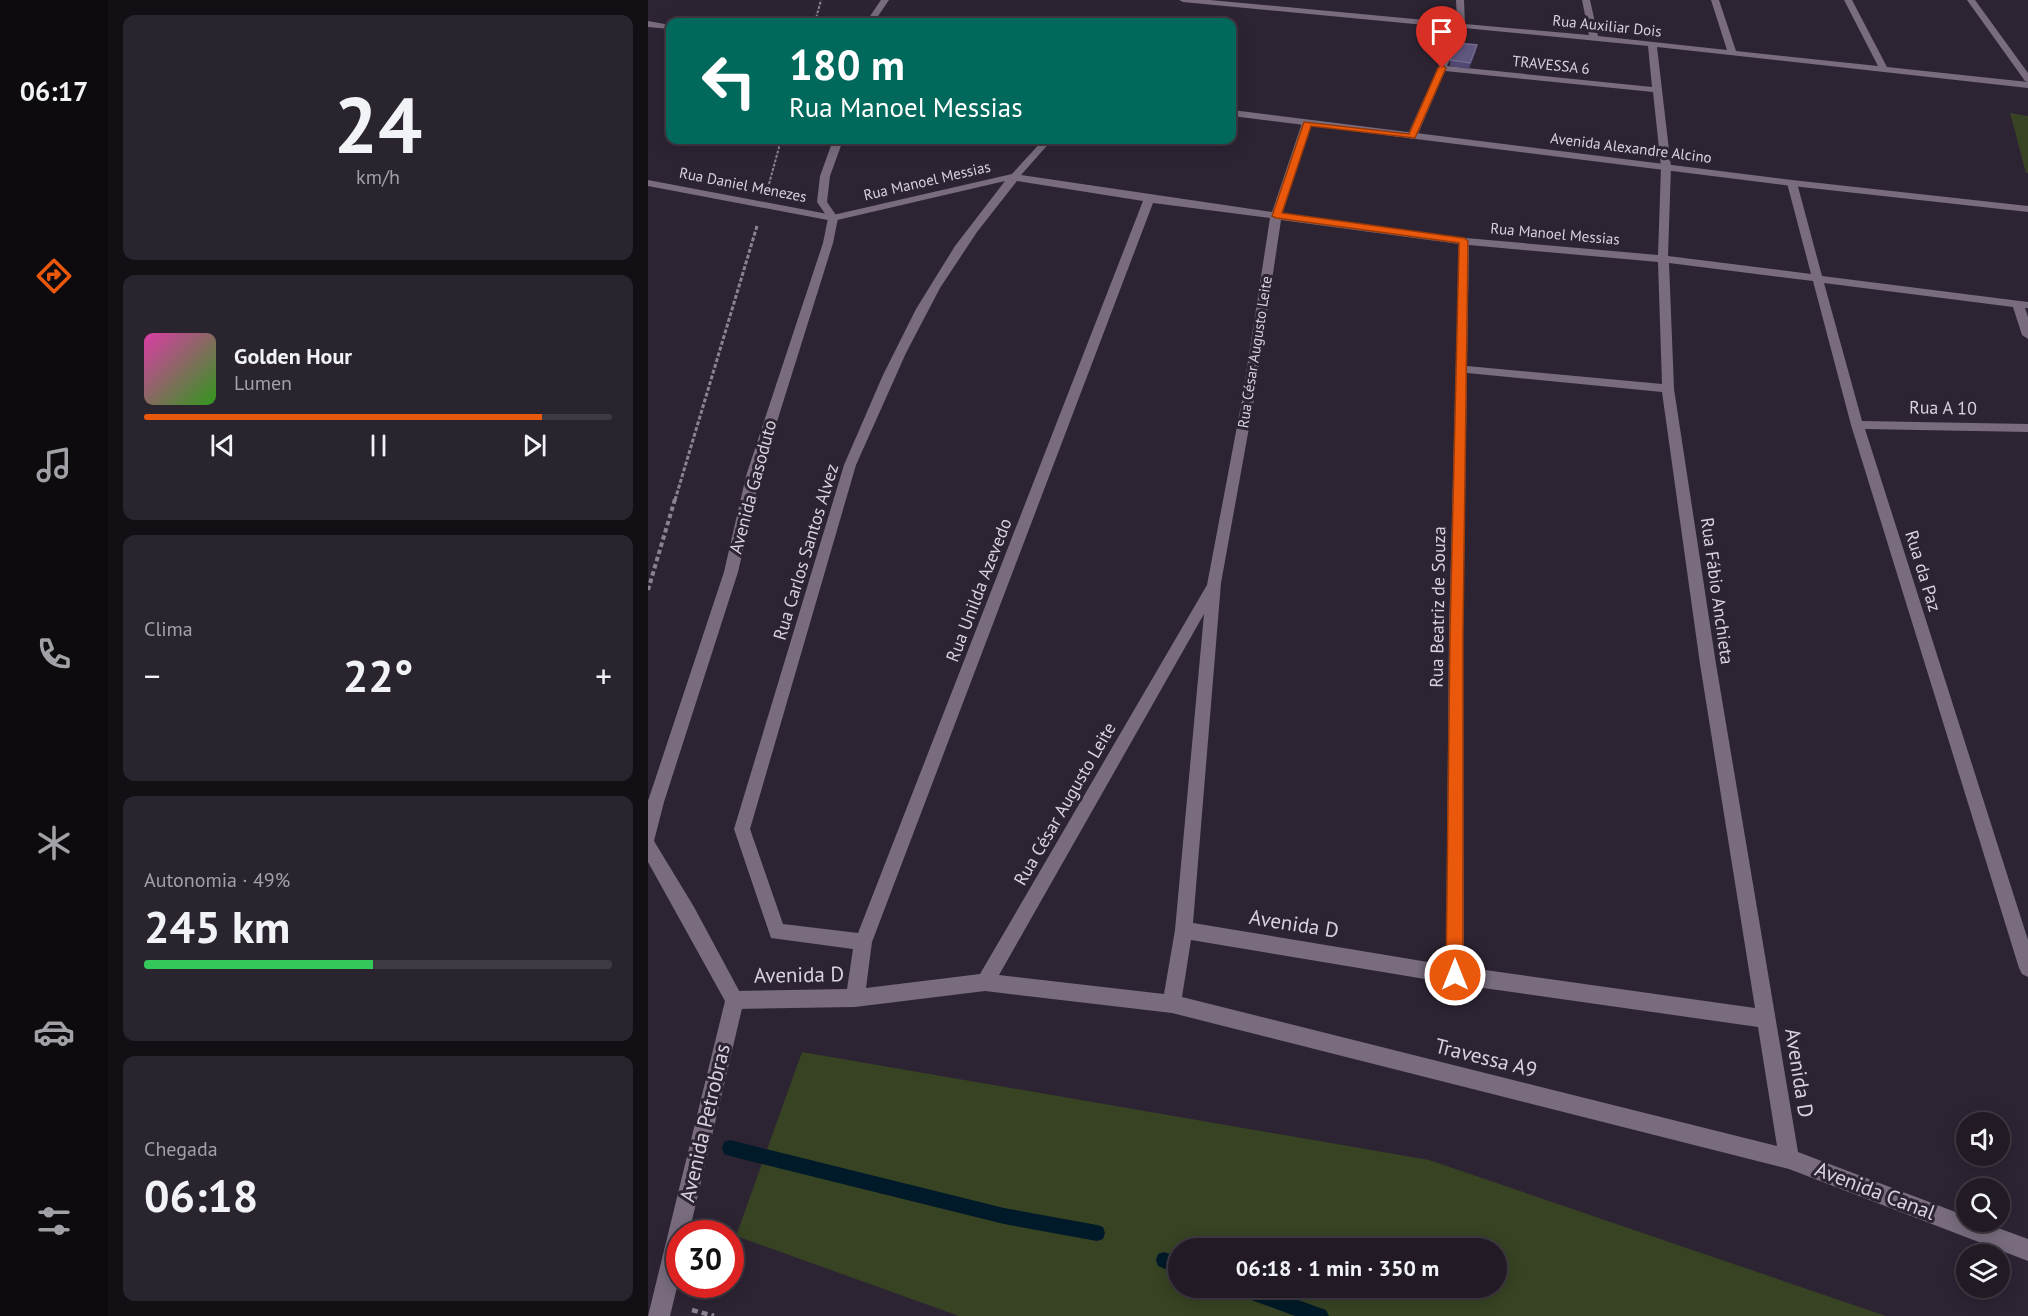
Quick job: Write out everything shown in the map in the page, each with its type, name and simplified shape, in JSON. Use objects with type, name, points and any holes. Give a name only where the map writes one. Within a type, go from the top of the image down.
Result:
[{"type":"street","points":[[873,18],[885,0]]},
{"type":"street","name":"Rua Auxiliar Dois","points":[[1183,0],[1594,38],[2028,85]]},
{"type":"street","points":[[1412,136],[1461,25],[1461,0]]},
{"type":"street","points":[[1586,0],[1594,38]]},
{"type":"street","points":[[1715,0],[1732,52]]},
{"type":"street","points":[[1848,0],[1885,70]]},
{"type":"street","points":[[1971,0],[2028,79]]},
{"type":"street","points":[[648,24],[666,26]]},
{"type":"street","name":"Rua Fábio Anchieta","points":[[1652,44],[1666,167],[1663,259],[1668,389],[1708,664],[1766,1019]]},
{"type":"street","name":"TRAVESSA 6","points":[[1442,68],[1658,90]]},
{"type":"street","name":"Avenida Alexandre Alcino","points":[[1236,113],[1792,183],[2028,209]]},
{"type":"street","name":"Rua César Augusto Leite","points":[[1184,930],[1214,583],[1248,400],[1276,216],[1307,123]]},
{"type":"street","points":[[833,218],[822,202],[825,176],[837,144]]},
{"type":"street","name":"Rua Carlos Santos Alvez","points":[[863,942],[777,932],[742,829],[850,465],[903,345],[934,288],[969,232],[1012,177],[1044,144]]},
{"type":"street","name":"Rua Manoel Messias","points":[[833,218],[950,189],[1012,177],[1149,199],[1464,241],[1663,259],[2023,304]]},
{"type":"street","name":"Rua Daniel Menezes","points":[[648,183],[764,202],[833,218]]},
{"type":"street","name":"Rua da Paz","points":[[1792,183],[1857,424],[2028,968]]},
{"type":"street","name":"Rua Unilda Azevedo","points":[[855,998],[863,942],[1149,199]]},
{"type":"street","name":"Avenida Gasoduto","points":[[648,836],[652,806],[731,572],[753,476],[778,394],[804,323],[828,243],[833,218]]},
{"type":"street","name":"Rua Beatriz de Souza","points":[[1455,975],[1456,644],[1464,241]]},
{"type":"street","points":[[2023,304],[2028,334]]},
{"type":"street","points":[[1461,369],[1668,389]]},
{"type":"street","name":"Rua A 10","points":[[1857,424],[2028,428]]},
{"type":"street","name":"Rua César Augusto Leite","points":[[985,982],[1214,583]]},
{"type":"street","points":[[648,846],[688,913],[735,1000]]},
{"type":"street","points":[[1172,1004],[1184,930]]},
{"type":"street","name":"Avenida D","points":[[1184,930],[1455,975],[1766,1019],[1789,1159]]},
{"type":"street","name":"Avenida D","points":[[735,1000],[855,998],[985,982],[1172,1004]]},
{"type":"street","name":"Avenida Petrobras","points":[[658,1316],[735,1000]]},
{"type":"street","name":"Travessa A9","points":[[1172,1004],[1789,1159]]},
{"type":"street","name":"Avenida Canal","points":[[1789,1159],[2028,1250]]},
{"type":"path","points":[[815,18],[821,0]]},
{"type":"path","points":[[648,590],[780,144]]},
{"type":"green space","points":[[2010,113],[2028,116],[2028,173],[2026,173]]},
{"type":"green space","points":[[802,1052],[1429,1160],[1886,1316],[959,1316],[744,1239],[744,1220],[742,1220]]},
{"type":"building","points":[[1458,43],[1477,45],[1470,63],[1450,60]]},
{"type":"waterway","points":[[730,1148],[1004,1216],[1097,1233]]},
{"type":"waterway","points":[[1164,1260],[1168,1262]]},
{"type":"waterway","points":[[1269,1298],[1320,1316]]},
{"type":"route","points":[[1442,68],[1412,136],[1307,123],[1276,216],[1464,241],[1456,632],[1455,975]]}]
